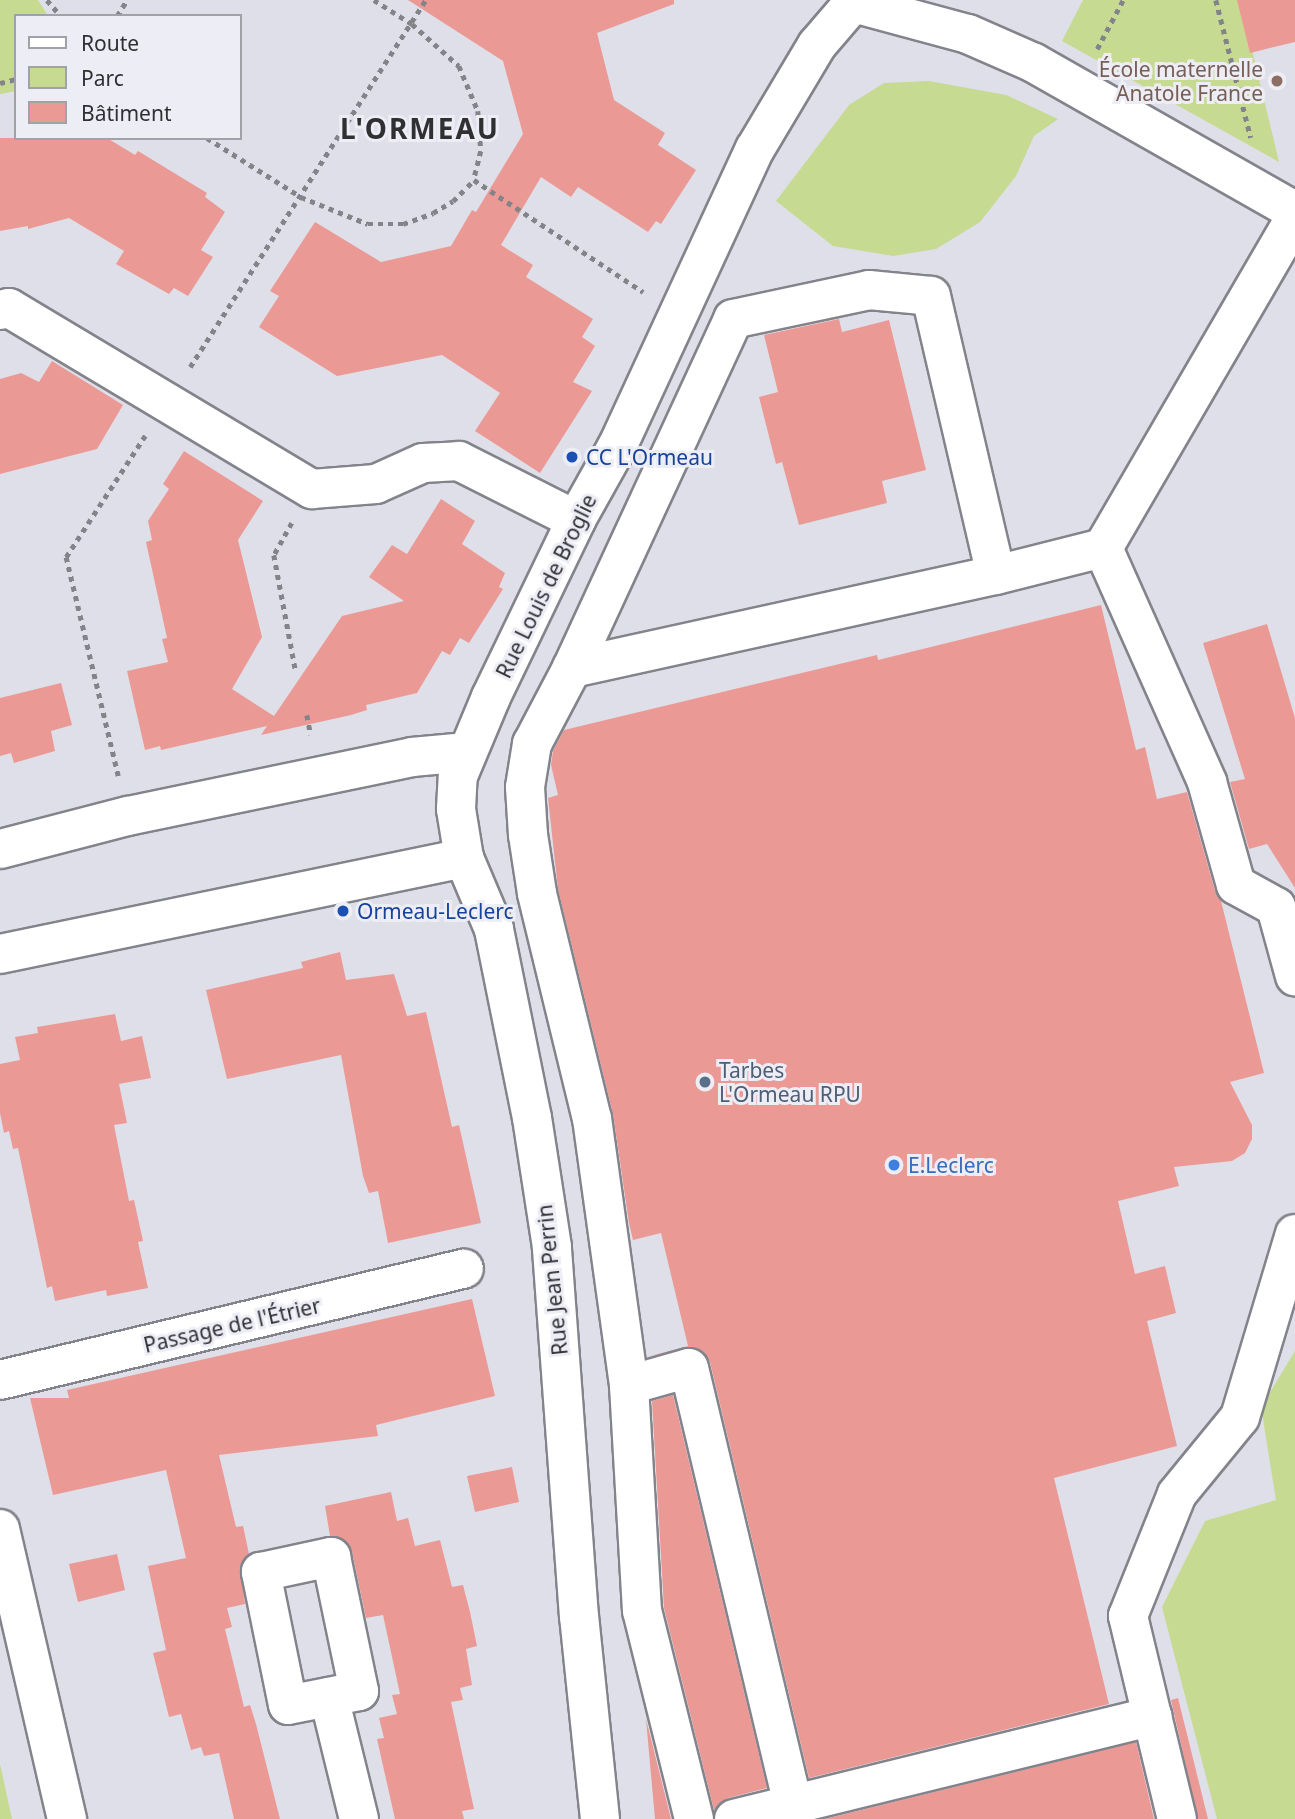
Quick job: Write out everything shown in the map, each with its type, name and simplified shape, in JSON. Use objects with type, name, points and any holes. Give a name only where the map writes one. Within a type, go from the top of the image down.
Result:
[{"type":"street","points":[[852,2],[968,34],[1034,63],[1295,211]]},
{"type":"street","name":"Rue Louis de Broglie","points":[[467,752],[576,520],[618,445],[755,149],[817,45],[852,2]]},
{"type":"street","points":[[572,668],[996,575],[1102,548],[1295,218]]},
{"type":"street","points":[[694,1819],[642,1611],[629,1385],[592,1119],[537,893],[527,835],[525,787],[532,744],[572,668],[733,318],[869,290],[931,296],[996,575]]},
{"type":"street","points":[[0,310],[9,308],[313,489],[376,484],[423,463],[459,461],[576,520]]},
{"type":"street","points":[[1102,548],[1207,782],[1236,885],[1276,907],[1295,976]]},
{"type":"street","points":[[0,849],[141,813],[412,757],[467,752]]},
{"type":"street","name":"Rue Jean Perrin","points":[[467,752],[458,776],[456,809],[464,858],[494,929],[532,1118],[552,1247],[579,1617],[600,1819]]},
{"type":"street","points":[[0,954],[464,858]]},
{"type":"street","points":[[1177,1819],[1128,1616],[1177,1494],[1240,1417],[1295,1234]]},
{"type":"street","name":"Passage de l'Étrier","points":[[0,1380],[464,1269]]},
{"type":"street","points":[[629,1385],[689,1368],[793,1803]]},
{"type":"street","points":[[0,1529],[67,1819]]},
{"type":"street","points":[[329,1697],[359,1819]]},
{"type":"street","points":[[734,1819],[1152,1716]]},
{"type":"path","points":[[47,0],[59,14]]},
{"type":"path","points":[[210,140],[301,197],[368,224],[403,224],[433,213],[453,201],[474,180],[481,150],[478,111],[458,66],[412,24],[373,0]]},
{"type":"path","points":[[412,24],[426,0]]},
{"type":"path","points":[[1077,87],[1123,0]]},
{"type":"path","points":[[1216,0],[1252,142],[1260,192]]},
{"type":"path","points":[[474,180],[621,279],[680,313]]},
{"type":"path","points":[[296,672],[274,555],[313,489]]},
{"type":"green space","points":[[0,0],[38,0],[47,14],[14,14],[14,91],[0,94]]},
{"type":"green space","points":[[1083,0],[1240,0],[1279,162],[1062,41]]},
{"type":"green space","points":[[929,81],[1006,95],[1058,119],[1034,136],[1016,176],[980,222],[936,249],[893,256],[833,246],[776,201],[849,105],[884,83]]},
{"type":"green space","points":[[1295,1351],[1295,1819],[1217,1819],[1162,1607],[1205,1521],[1276,1500],[1261,1407]]},
{"type":"green space","points":[[0,1764],[12,1819],[0,1819]]},
{"type":"building","points":[[408,0],[674,0],[674,4],[597,33],[614,100],[665,133],[658,145],[696,170],[661,224],[656,221],[648,232],[578,187],[571,197],[541,177],[501,245],[533,265],[526,277],[593,319],[582,337],[595,346],[573,382],[592,391],[540,473],[475,431],[500,393],[442,355],[337,376],[259,327],[279,296],[270,291],[315,222],[381,262],[451,246],[472,210],[476,212],[523,134],[503,61]]},
{"type":"building","points":[[1237,0],[1295,0],[1295,42],[1250,53]]},
{"type":"building","points":[[0,138],[110,140],[135,155],[138,151],[207,193],[205,197],[225,212],[201,250],[213,257],[188,296],[174,288],[169,294],[116,264],[124,251],[69,218],[28,229],[28,226],[0,231]]},
{"type":"building","points":[[839,319],[842,332],[889,320],[926,470],[882,481],[887,503],[799,525],[782,462],[776,464],[759,397],[778,392],[764,335]]},
{"type":"building","points":[[52,361],[123,405],[97,449],[0,474],[0,379],[21,373],[39,382]]},
{"type":"building","points":[[184,451],[263,501],[238,540],[262,637],[232,689],[274,716],[342,616],[404,601],[369,577],[392,545],[407,554],[441,499],[475,521],[462,544],[505,573],[499,587],[503,589],[469,643],[460,638],[450,655],[442,651],[417,693],[366,705],[367,710],[351,715],[261,735],[267,726],[161,750],[160,746],[145,750],[127,671],[168,662],[162,639],[167,638],[146,542],[152,540],[148,521],[169,489],[163,484]]},
{"type":"building","name":"E.Leclerc","points":[[1101,605],[1136,750],[1145,747],[1157,799],[1187,792],[1215,891],[1221,901],[1264,1073],[1230,1082],[1252,1125],[1252,1139],[1245,1153],[1232,1161],[1174,1167],[1179,1186],[1118,1201],[1135,1274],[1165,1266],[1176,1313],[1147,1321],[1177,1446],[1054,1478],[1109,1704],[809,1778],[710,1362],[704,1352],[694,1347],[647,1357],[688,1346],[661,1233],[633,1240],[629,1223],[613,1114],[558,889],[548,798],[558,795],[551,765],[553,751],[564,730],[877,655],[878,660]]},
{"type":"building","points":[[1267,624],[1295,718],[1295,888],[1267,844],[1249,849],[1230,782],[1245,779],[1203,643]]},
{"type":"building","points":[[61,683],[72,725],[51,731],[55,751],[14,763],[11,753],[0,756],[0,698]]},
{"type":"building","points":[[340,952],[346,980],[394,974],[407,1016],[426,1012],[452,1127],[459,1125],[481,1223],[388,1243],[378,1191],[369,1193],[363,1176],[341,1055],[227,1079],[206,990],[303,968],[301,962]]},
{"type":"building","points":[[115,1014],[121,1041],[142,1036],[151,1078],[119,1084],[127,1123],[114,1125],[129,1201],[134,1200],[143,1241],[138,1242],[148,1288],[107,1296],[106,1290],[55,1301],[52,1286],[47,1288],[18,1148],[13,1149],[9,1131],[4,1133],[0,1113],[0,1064],[20,1060],[15,1037],[38,1033],[37,1027]]},
{"type":"building","points":[[472,1299],[495,1396],[376,1425],[378,1436],[219,1455],[236,1527],[243,1526],[249,1554],[240,1566],[245,1604],[227,1608],[232,1627],[225,1629],[244,1707],[250,1705],[280,1819],[234,1819],[219,1753],[204,1756],[201,1747],[191,1750],[181,1714],[169,1717],[153,1653],[166,1650],[148,1566],[186,1558],[166,1470],[53,1495],[30,1398],[69,1398],[67,1390]]},
{"type":"building","points":[[673,1395],[767,1788],[728,1798],[714,1810],[664,1608],[652,1401]]},
{"type":"building","points":[[512,1467],[519,1502],[475,1512],[467,1476]]},
{"type":"building","points":[[391,1492],[397,1521],[408,1518],[415,1546],[440,1540],[452,1587],[463,1585],[470,1612],[477,1646],[466,1649],[472,1685],[460,1688],[463,1700],[451,1702],[474,1809],[462,1811],[464,1819],[395,1819],[377,1739],[384,1738],[379,1718],[397,1714],[392,1695],[400,1694],[383,1615],[366,1618],[352,1552],[347,1542],[330,1536],[325,1506]]},
{"type":"building","points":[[117,1554],[125,1590],[78,1602],[69,1564]]},
{"type":"building","points":[[1178,1698],[1208,1819],[1198,1819],[1171,1700]]},
{"type":"building","points":[[646,1719],[671,1819],[655,1819]]},
{"type":"building","points":[[1136,1742],[1154,1819],[825,1819]]},
{"type":"place","name":"École maternelle Anatole France","points":[[1277,81]]},
{"type":"place","name":"CC L'Ormeau","points":[[572,457]]},
{"type":"place","name":"Ormeau-Leclerc","points":[[343,911]]},
{"type":"place","name":"Tarbes L'Ormeau RPU","points":[[705,1082]]},
{"type":"place","name":"E.Leclerc","points":[[894,1165]]},
{"type":"district","name":"L'ORMEAU","points":[[420,128]]}]
